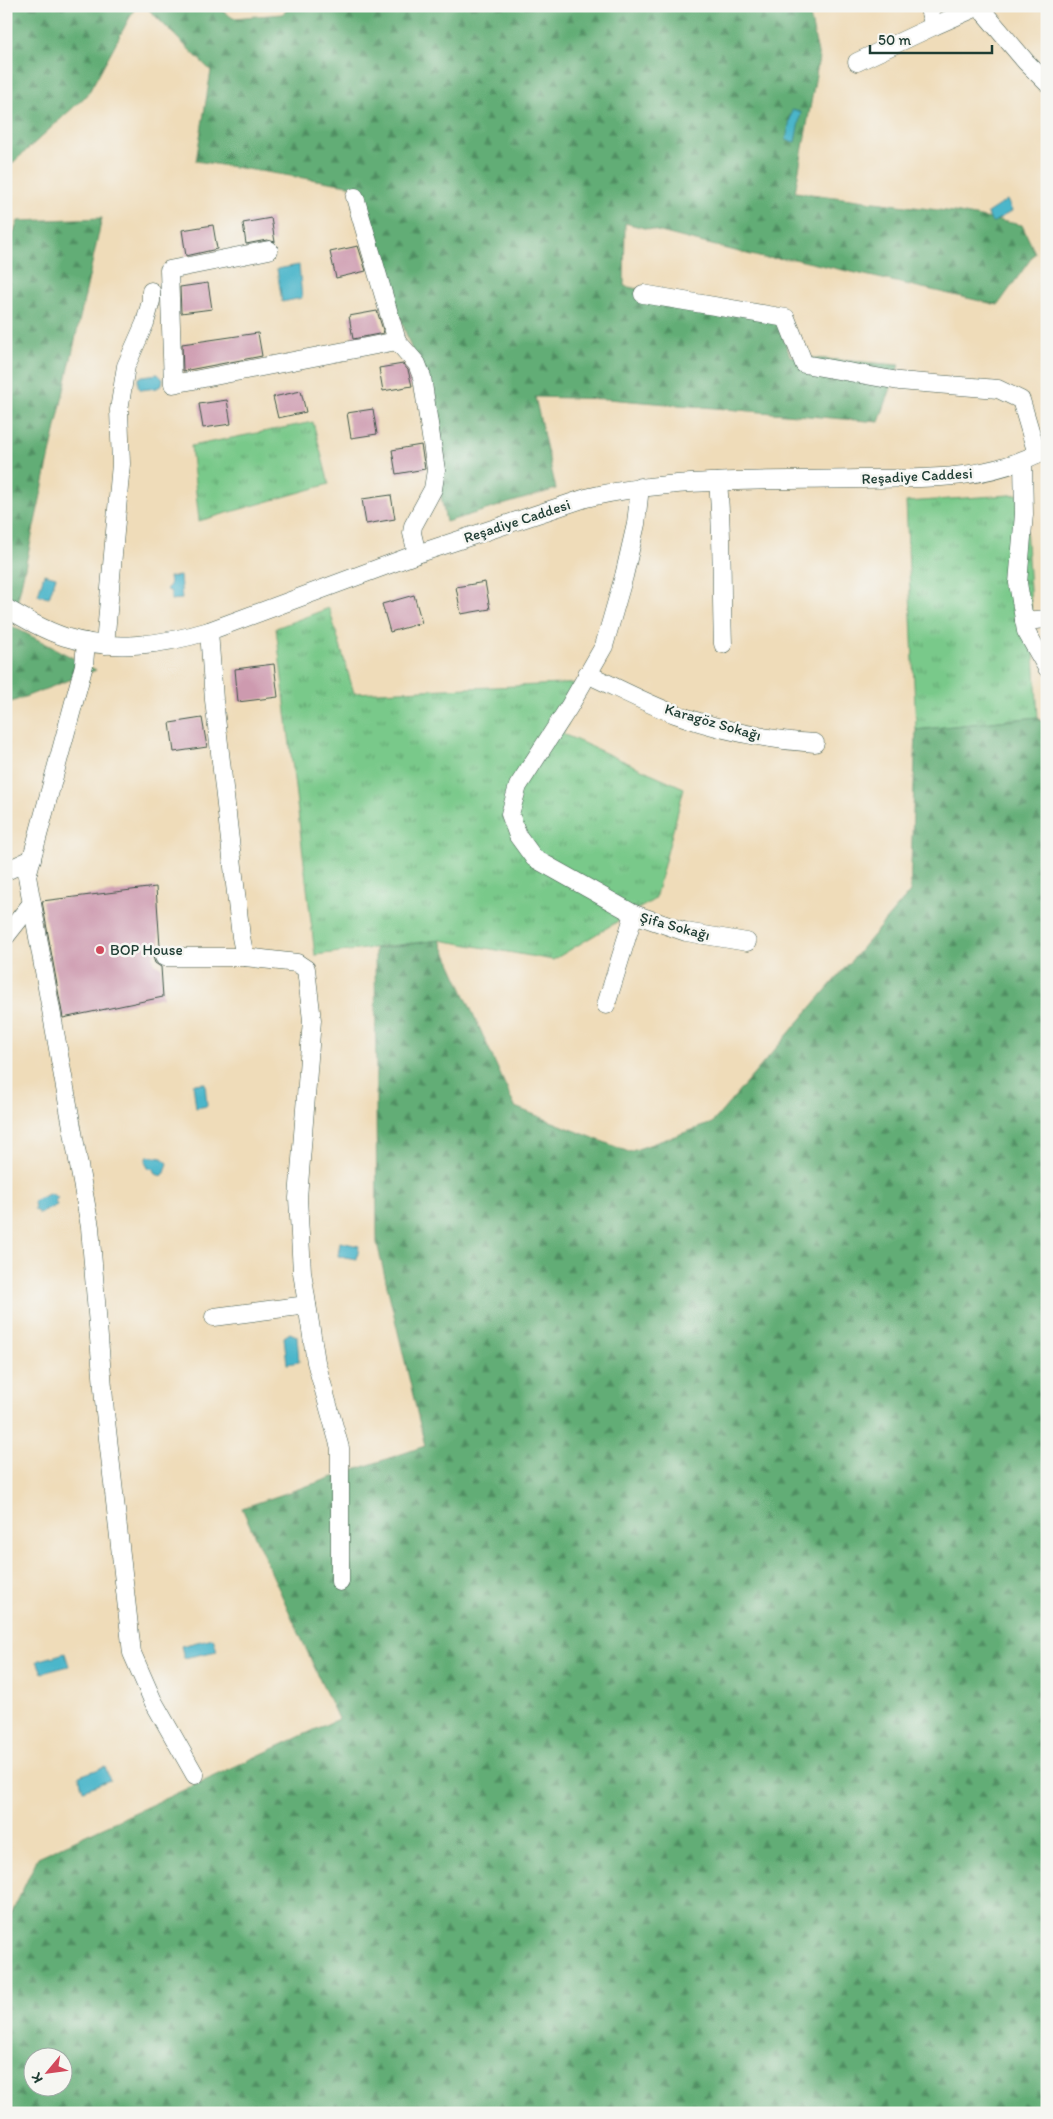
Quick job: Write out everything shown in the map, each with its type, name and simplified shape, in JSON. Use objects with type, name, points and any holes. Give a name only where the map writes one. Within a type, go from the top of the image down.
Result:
[{"type":"street","points":[[928,6],[934,26]]},
{"type":"street","points":[[857,62],[975,8],[981,9],[1047,83]]},
{"type":"street","points":[[355,197],[397,341],[417,364],[422,377],[436,470],[430,498],[413,526],[412,533],[417,554]]},
{"type":"street","points":[[269,250],[169,270],[173,384],[397,341]]},
{"type":"street","points":[[105,645],[121,464],[119,410],[126,366],[145,323],[151,301],[151,291]]},
{"type":"street","points":[[643,294],[786,318],[804,364],[899,381],[998,389],[1021,400],[1036,455],[1024,514],[1018,583],[1026,631],[1047,668]]},
{"type":"street","name":"Reşadiye Caddesi","points":[[6,608],[46,630],[86,642],[105,645],[153,645],[180,640],[209,631],[417,554],[586,498],[640,487],[718,482],[953,477],[1001,469],[1036,455]]},
{"type":"street","points":[[718,482],[721,511],[720,584],[723,644]]},
{"type":"street","name":"Şifa Sokağı","points":[[640,487],[636,524],[624,576],[604,646],[518,786],[510,814],[518,836],[534,858],[634,914],[686,932],[747,942]]},
{"type":"street","points":[[1024,621],[1047,619]]},
{"type":"street","points":[[209,631],[214,700],[245,957]]},
{"type":"street","points":[[86,642],[84,665],[27,876],[90,1227],[105,1412],[132,1653],[153,1701],[195,1775]]},
{"type":"street","name":"Karagöz Sokağı","points":[[587,674],[676,714],[728,729],[785,741],[815,743]]},
{"type":"street","points":[[6,871],[32,859]]},
{"type":"street","points":[[6,936],[32,903]]},
{"type":"street","points":[[606,1006],[634,914]]},
{"type":"street","points":[[164,957],[245,957],[297,963],[306,969],[312,1020],[298,1198],[302,1272],[316,1362],[340,1448],[340,1582]]},
{"type":"street","points":[[214,1317],[307,1306]]},
{"type":"green space","points":[[6,6],[136,6],[88,94],[6,169]]},
{"type":"green space","points":[[145,6],[215,6],[233,18],[282,14],[292,6],[808,6],[819,58],[795,192],[954,212],[1022,225],[1035,253],[998,305],[794,259],[763,258],[625,223],[624,286],[777,319],[790,356],[899,365],[879,422],[608,399],[535,397],[556,489],[446,522],[412,351],[354,186],[196,161],[211,71]]},
{"type":"green space","points":[[102,218],[15,613],[6,607],[6,252],[18,221]]},
{"type":"green space","points":[[313,422],[329,484],[199,521],[191,446]]},
{"type":"green space","points":[[1024,494],[1038,717],[916,730],[906,502]]},
{"type":"green space","points":[[329,608],[354,693],[585,683],[563,734],[684,788],[655,899],[553,960],[440,940],[315,955],[276,628]]},
{"type":"green space","points":[[6,623],[96,670],[6,704]]},
{"type":"green space","points":[[1038,717],[1047,726],[1047,2113],[6,2113],[6,1919],[9,1919],[38,1857],[338,1719],[242,1508],[425,1446],[377,1243],[375,949],[440,940],[515,1107],[629,1152],[712,1123],[910,892],[916,730]]},
{"type":"water","points":[[792,110],[801,112],[795,142],[786,140]]},
{"type":"water","points":[[1007,200],[1012,211],[992,223],[987,213]]},
{"type":"water","points":[[299,265],[302,298],[282,302],[277,269]]},
{"type":"water","points":[[158,374],[163,379],[162,385],[157,388],[141,390],[138,386],[138,379],[142,376]]},
{"type":"water","points":[[44,574],[56,577],[49,597],[38,595]]},
{"type":"water","points":[[180,576],[182,599],[171,600],[171,592],[166,589],[170,585],[169,577]]},
{"type":"water","points":[[205,1083],[207,1106],[196,1108],[193,1084]]},
{"type":"water","points":[[147,1156],[162,1158],[168,1163],[165,1173],[161,1176],[156,1174],[154,1169],[148,1168],[145,1162]]},
{"type":"water","points":[[51,1193],[58,1198],[55,1201],[57,1205],[39,1214],[34,1210],[33,1201]]},
{"type":"water","points":[[340,1242],[359,1246],[357,1259],[338,1256]]},
{"type":"water","points":[[290,1333],[297,1336],[299,1362],[287,1364],[284,1337]]},
{"type":"water","points":[[213,1638],[217,1651],[184,1658],[181,1646]]},
{"type":"water","points":[[65,1653],[69,1666],[42,1673],[37,1661]]},
{"type":"water","points":[[105,1767],[110,1780],[83,1790],[79,1776]]},
{"type":"building","points":[[271,218],[275,242],[267,240],[246,244],[243,223]]},
{"type":"building","points":[[213,225],[217,249],[186,256],[182,230]]},
{"type":"building","points":[[358,246],[366,271],[336,278],[330,252]]},
{"type":"building","points":[[208,283],[212,309],[181,313],[180,287]]},
{"type":"building","points":[[377,311],[384,333],[353,339],[349,316]]},
{"type":"building","points":[[258,333],[262,356],[183,371],[182,344]]},
{"type":"building","points":[[403,364],[408,370],[412,386],[383,391],[379,368]]},
{"type":"building","points":[[301,391],[306,412],[278,418],[273,397]]},
{"type":"building","points":[[227,400],[231,424],[203,428],[199,404]]},
{"type":"building","points":[[373,409],[377,434],[351,438],[347,413]]},
{"type":"building","points":[[421,445],[425,469],[396,474],[392,450]]},
{"type":"building","points":[[391,495],[395,519],[366,524],[362,499]]},
{"type":"building","points":[[485,582],[490,609],[461,614],[456,587]]},
{"type":"building","points":[[414,595],[422,623],[390,632],[382,604]]},
{"type":"building","points":[[274,664],[278,697],[238,702],[235,669]]},
{"type":"building","points":[[202,718],[207,747],[174,752],[170,723]]},
{"type":"building","name":"BOP House","points":[[156,887],[160,947],[155,951],[153,957],[155,963],[161,967],[163,997],[63,1018],[42,901]]},
{"type":"place","name":"BOP House","points":[[100,950]]}]
